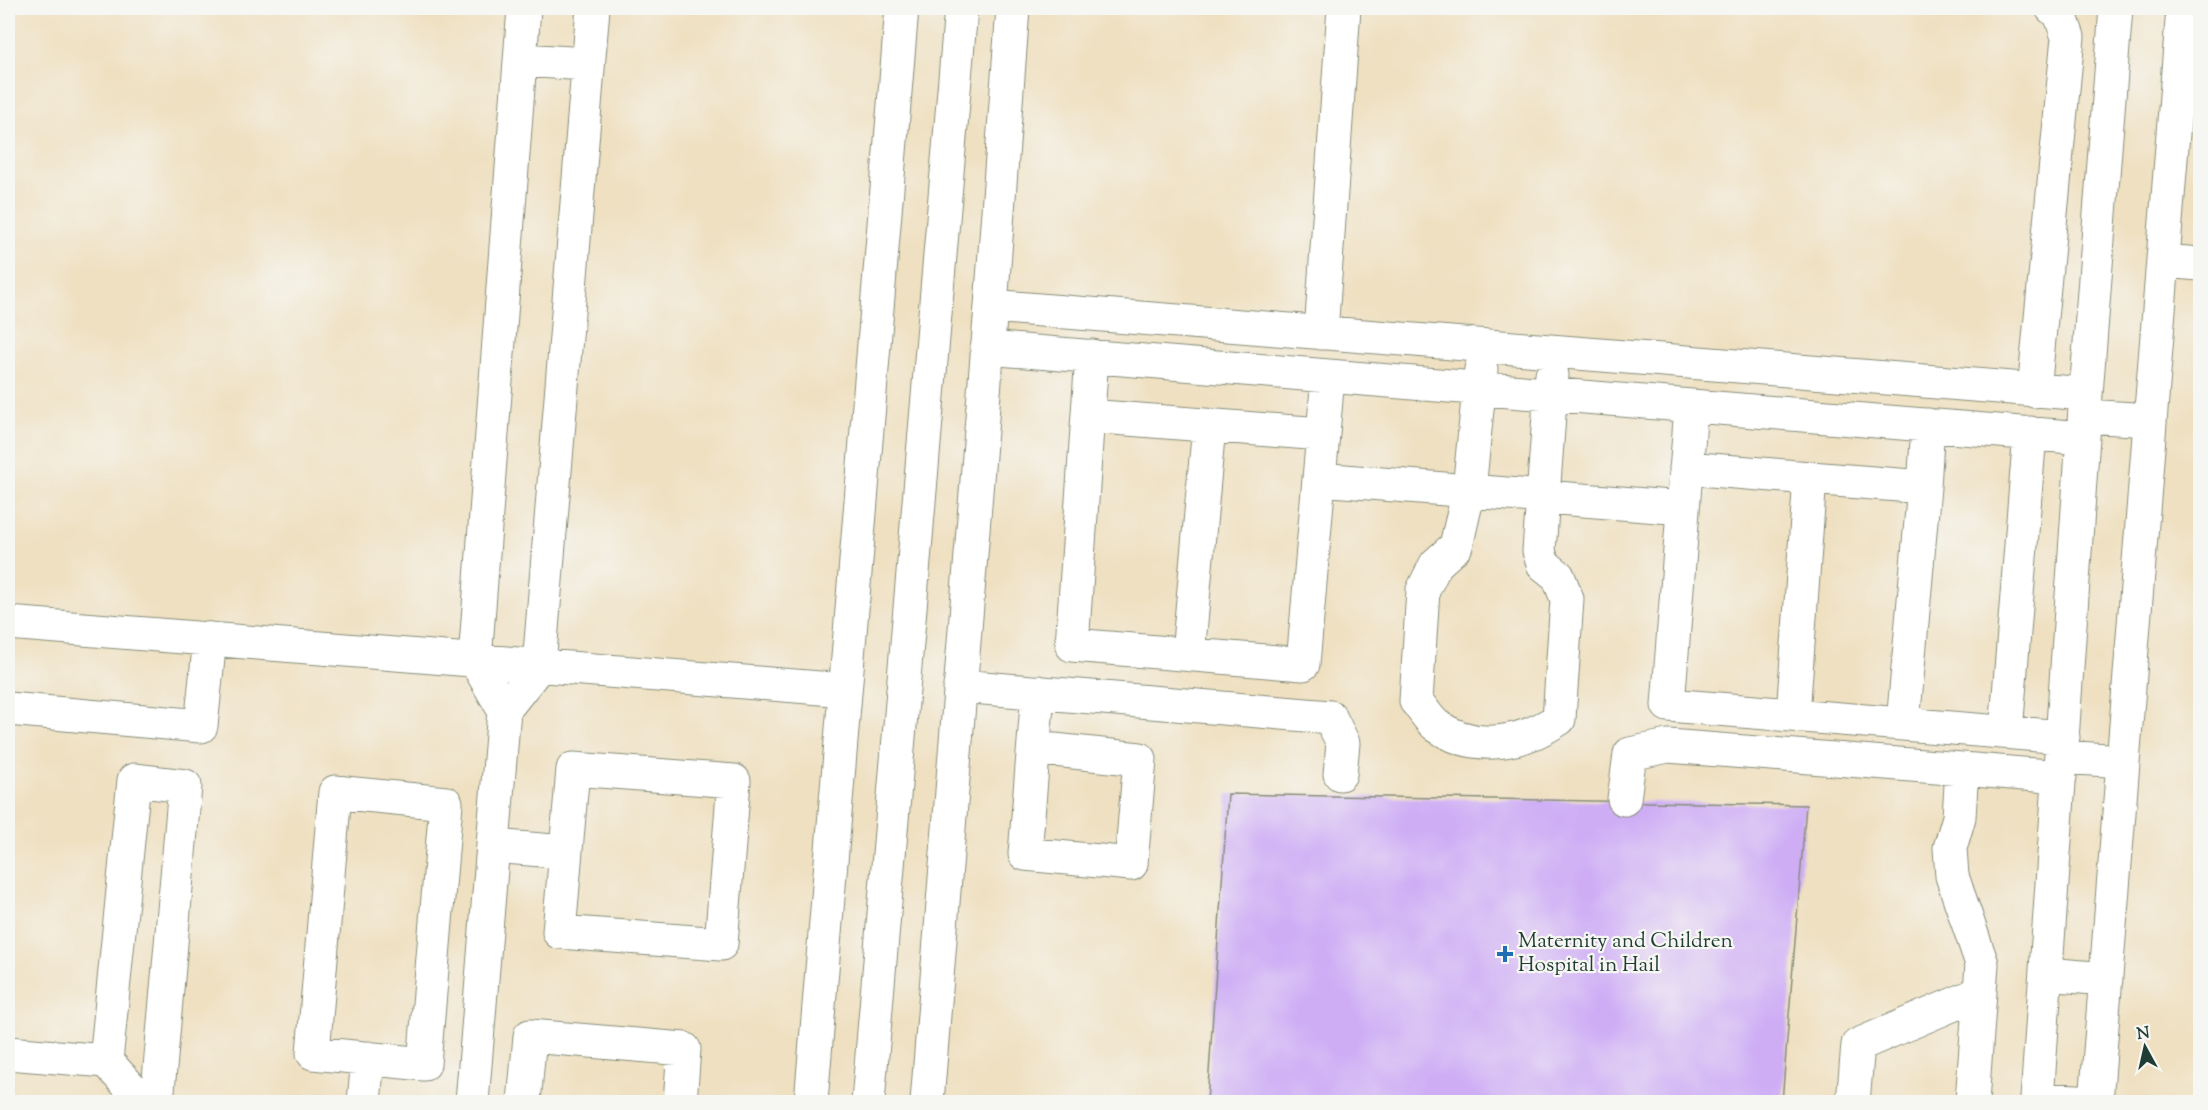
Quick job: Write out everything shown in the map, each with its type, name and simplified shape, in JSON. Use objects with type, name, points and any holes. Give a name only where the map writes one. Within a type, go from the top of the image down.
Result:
[{"type":"street","points":[[504,710],[475,660],[524,8]]},
{"type":"street","points":[[593,8],[539,666],[504,710],[473,1089],[525,1091],[530,1036],[684,1048],[680,1102]]},
{"type":"street","points":[[811,1102],[902,8]]},
{"type":"street","points":[[868,1102],[961,8]]},
{"type":"street","points":[[927,1102],[1013,8]]},
{"type":"street","points":[[1321,333],[1344,8]]},
{"type":"street","points":[[2034,391],[2068,37],[2059,11],[2052,8]]},
{"type":"street","points":[[2116,8],[2037,1099],[2096,1101],[2183,8]]},
{"type":"street","points":[[520,60],[588,64]]},
{"type":"street","points":[[2163,261],[2200,264]]},
{"type":"street","points":[[991,306],[2034,391],[2085,416]]},
{"type":"street","points":[[1484,347],[1469,490],[1456,546],[1436,564],[1423,590],[1416,701],[1436,725],[1464,739],[1509,742],[1540,732],[1559,719],[1568,599],[1558,576],[1543,564],[1539,551],[1555,351]]},
{"type":"street","points":[[987,348],[1550,396],[2030,433],[2085,416],[2151,420]]},
{"type":"street","points":[[1092,356],[1072,645],[1303,664],[1328,377]]},
{"type":"street","points":[[1691,407],[1668,705],[2006,732],[2061,757]]},
{"type":"street","points":[[1088,416],[1322,434]]},
{"type":"street","points":[[1903,724],[1928,425]]},
{"type":"street","points":[[1188,654],[1209,426]]},
{"type":"street","points":[[2006,732],[2030,433]]},
{"type":"street","points":[[1686,468],[1924,487]]},
{"type":"street","points":[[1793,714],[1810,478]]},
{"type":"street","points":[[1319,479],[1683,508]]},
{"type":"street","points":[[8,623],[845,690]]},
{"type":"street","points":[[8,709],[201,726],[210,639]]},
{"type":"street","points":[[960,686],[1330,717],[1343,743],[1340,774]]},
{"type":"street","points":[[1035,748],[1140,759],[1131,864],[1025,854],[1038,692]]},
{"type":"street","points":[[1624,799],[1630,754],[1668,746],[1962,769],[2061,757],[2123,761]]},
{"type":"street","points":[[573,769],[734,781],[722,944],[559,932],[565,852],[573,769]]},
{"type":"street","points":[[1962,769],[1959,817],[1950,848],[1953,876],[1982,964],[1972,1102]]},
{"type":"street","points":[[106,1061],[134,780],[185,786],[157,1102]]},
{"type":"street","points":[[335,792],[446,803],[424,1064],[368,1058],[314,1053],[335,792]]},
{"type":"street","points":[[493,846],[565,852]]},
{"type":"street","points":[[2046,974],[2106,979]]},
{"type":"street","points":[[1853,1102],[1858,1045],[1980,993]]},
{"type":"street","points":[[8,1053],[106,1061],[144,1102]]},
{"type":"street","points":[[364,1102],[368,1058]]},
{"type":"building","name":"Maternity and Children Hospital in Hail","points":[[1228,794],[1806,805],[1782,1102],[1207,1102]]},
{"type":"place","name":"Maternity and Children Hospital in Hail","points":[[1505,954]]}]
